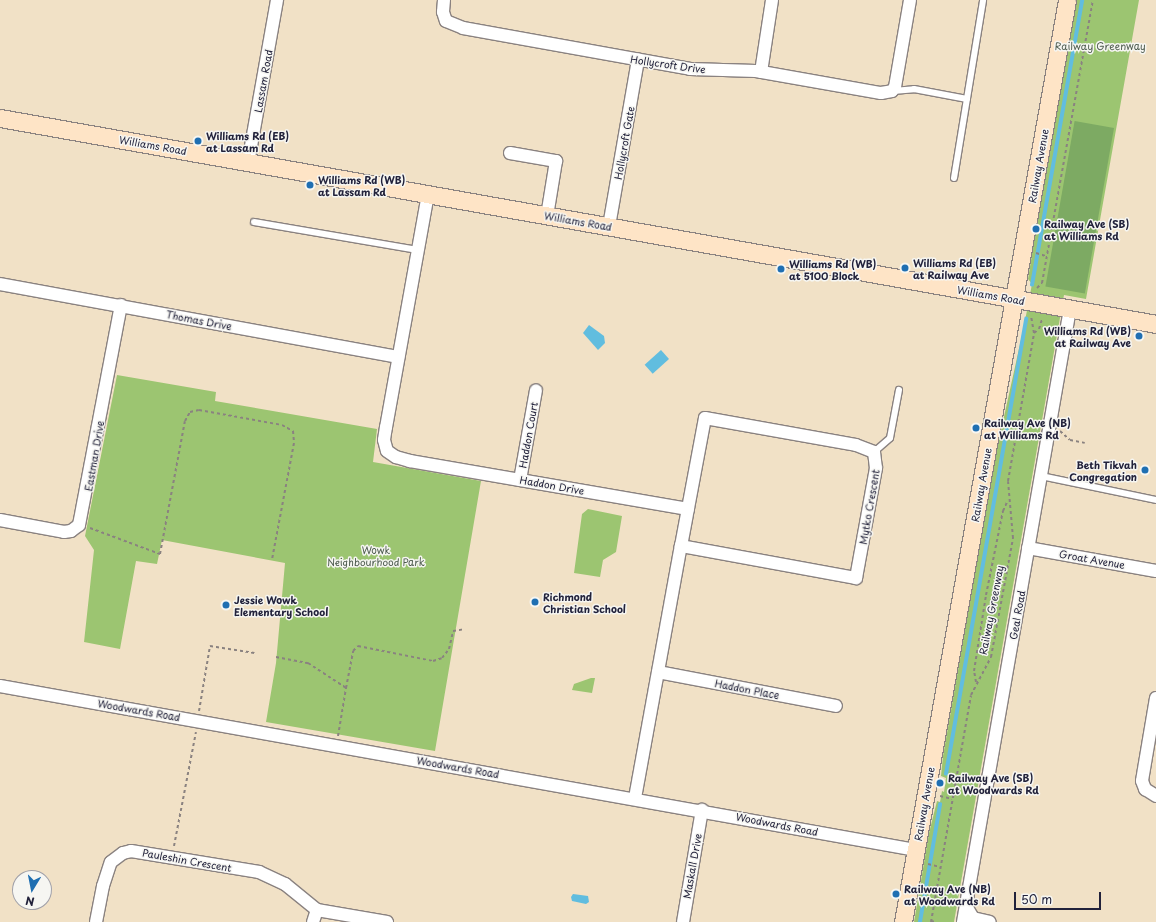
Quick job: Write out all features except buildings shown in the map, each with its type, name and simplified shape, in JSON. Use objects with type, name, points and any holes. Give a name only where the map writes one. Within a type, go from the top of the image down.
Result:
[{"type":"street","name":"Lassam Road","points":[[248,163],[277,0]]},
{"type":"street","name":"Hollycroft Drive","points":[[444,0],[442,12],[446,20],[463,28],[690,69],[761,72],[876,92],[892,91]]},
{"type":"street","points":[[761,72],[772,0]]},
{"type":"street","points":[[892,91],[896,83],[910,0]]},
{"type":"street","name":"Railway Avenue","points":[[903,922],[1067,0]]},
{"type":"street","name":"Hollycroft Gate","points":[[609,226],[638,60]]},
{"type":"street","name":"Williams Road","points":[[0,118],[1156,324]]},
{"type":"street","points":[[510,153],[556,161],[546,216]]},
{"type":"street","name":"Haddon Drive","points":[[428,194],[384,440],[387,451],[396,458],[410,461],[688,509]]},
{"type":"street","name":"Thomas Drive","points":[[0,284],[398,357]]},
{"type":"street","name":"Eastman Drive","points":[[79,524],[85,506],[121,305]]},
{"type":"street","name":"Geal Road","points":[[963,922],[1070,309]]},
{"type":"street","name":"Haddon Court","points":[[520,480],[536,390]]},
{"type":"street","points":[[635,798],[705,418],[856,445],[874,452]]},
{"type":"street","name":"Mytko Crescent","points":[[681,546],[856,578],[876,468],[874,452]]},
{"type":"street","points":[[0,520],[64,532],[71,531],[79,524]]},
{"type":"street","name":"Groat Avenue","points":[[1028,548],[1156,571]]},
{"type":"street","name":"Haddon Place","points":[[658,672],[836,706]]},
{"type":"street","name":"Woodwards Road","points":[[0,686],[635,798],[916,850]]},
{"type":"street","points":[[1156,698],[1142,777],[1138,790],[1156,796]]},
{"type":"street","name":"Maskall Drive","points":[[683,922],[702,810]]},
{"type":"street","name":"Pauleshin Crescent","points":[[96,922],[107,871],[116,856],[131,851],[173,856],[259,872],[285,884],[315,916]]},
{"type":"street","points":[[966,906],[973,918],[990,922]]},
{"type":"street","points":[[315,916],[387,922]]},
{"type":"lane","points":[[954,178],[983,0]]},
{"type":"lane","points":[[892,91],[914,89],[967,99]]},
{"type":"lane","points":[[254,222],[418,250]]},
{"type":"lane","points":[[874,452],[890,438],[899,390]]},
{"type":"lane","points":[[1041,476],[1156,500]]},
{"type":"path","points":[[1036,289],[1042,283],[1094,0]]},
{"type":"path","points":[[1034,333],[1039,329],[1042,319]]},
{"type":"path","name":"Railway Greenway","points":[[931,921],[970,698],[976,682],[990,660],[1013,538],[1008,500],[1010,469],[1034,333],[1030,320]]},
{"type":"path","points":[[79,524],[160,554],[185,421],[190,412],[200,410],[282,425],[293,431],[294,443],[272,559]]},
{"type":"path","points":[[1060,431],[1070,440],[1085,443]]},
{"type":"path","points":[[976,682],[974,671],[986,596],[1003,511],[1008,500]]},
{"type":"path","points":[[337,745],[353,651],[358,646],[433,661],[442,658],[449,649],[453,631],[465,629]]},
{"type":"path","points":[[199,711],[210,646],[254,653]]},
{"type":"path","points":[[276,657],[308,663],[346,688]]},
{"type":"path","points":[[173,856],[197,727]]},
{"type":"path","points":[[941,791],[940,797],[952,799]]},
{"type":"path","points":[[927,864],[940,867]]},
{"type":"path","points":[[931,921],[936,922]]},
{"type":"green space","name":"Railway Greenway","points":[[1076,0],[1139,0],[1086,299],[1064,295],[954,922],[914,922],[929,833],[937,801],[940,802],[942,791],[944,792],[946,778],[941,776],[943,756],[996,453],[1032,284],[1028,279]]},
{"type":"green space","points":[[1075,121],[1114,128],[1085,293],[1045,287]]},
{"type":"green space","name":"Wowk Neighbourhood Park","points":[[117,375],[216,392],[215,401],[377,429],[373,462],[481,481],[435,751],[266,722],[276,663],[285,563],[162,540],[157,564],[136,561],[120,649],[84,642],[94,550],[85,536]]},
{"type":"green space","points":[[588,509],[622,516],[616,552],[603,560],[600,577],[574,573],[582,514]]},
{"type":"green space","points":[[595,678],[592,693],[572,690],[574,684]]},
{"type":"water","points":[[589,325],[604,336],[605,343],[598,350],[583,333]]},
{"type":"water","points":[[661,350],[669,359],[653,374],[645,365]]},
{"type":"water","points":[[573,894],[588,896],[589,902],[586,904],[572,901],[571,897]]},
{"type":"waterway","points":[[1032,285],[1082,0]]},
{"type":"waterway","points":[[946,774],[1026,319]]},
{"type":"waterway","points":[[920,922],[940,805]]},
{"type":"place","name":"Williams Rd (EB) at Lassam Rd","points":[[198,141]]},
{"type":"place","name":"Williams Rd (WB) at Lassam Rd","points":[[310,185]]},
{"type":"place","name":"Railway Ave (SB) at Williams Rd","points":[[1036,229]]},
{"type":"place","name":"Williams Rd (EB) at Railway Ave","points":[[905,268]]},
{"type":"place","name":"Williams Rd (WB) at 5100 Block","points":[[781,269]]},
{"type":"place","name":"Williams Rd (WB) at Railway Ave","points":[[1139,336]]},
{"type":"place","name":"Railway Ave (NB) at Williams Rd","points":[[976,428]]},
{"type":"place","name":"Beth Tikvah Congregation","points":[[1145,470]]},
{"type":"place","name":"Richmond Christian School","points":[[535,602]]},
{"type":"place","name":"Jessie Wowk Elementary School","points":[[226,605]]},
{"type":"place","name":"Railway Ave (SB) at Woodwards Rd","points":[[940,783]]},
{"type":"place","name":"Railway Ave (NB) at Woodwards Rd","points":[[896,894]]}]
